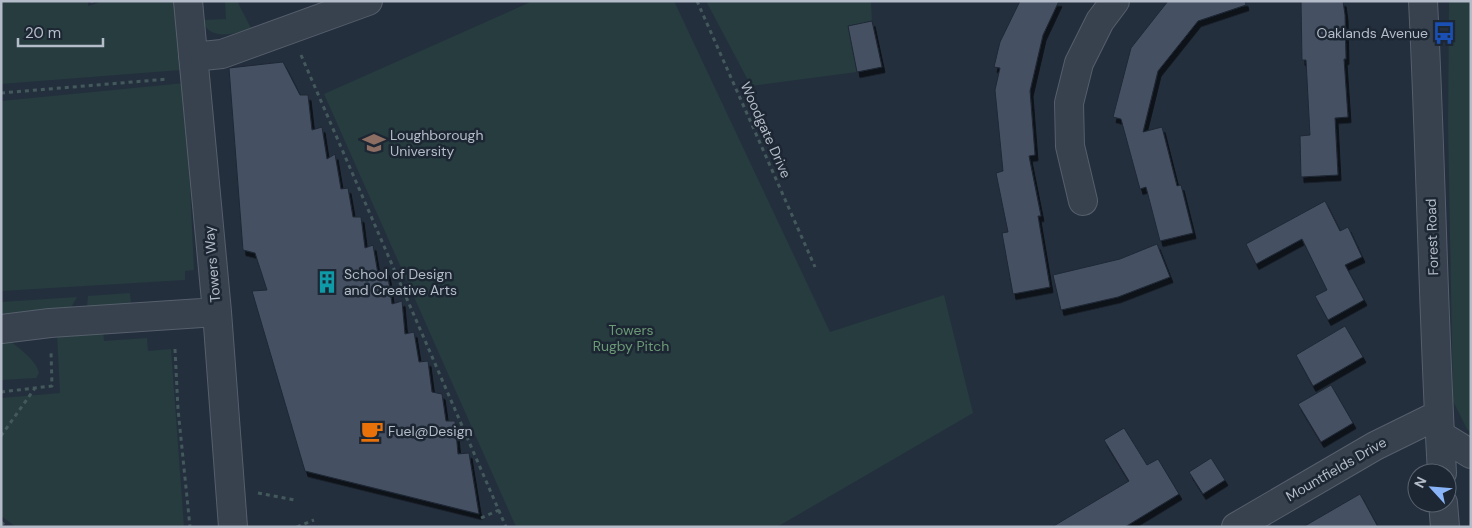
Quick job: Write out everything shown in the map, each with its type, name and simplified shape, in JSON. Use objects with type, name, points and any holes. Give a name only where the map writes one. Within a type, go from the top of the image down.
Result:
[{"type":"street","name":"Towers Way","points":[[188,1],[217,312],[233,527]]},
{"type":"street","points":[[194,67],[222,54],[368,1]]},
{"type":"street","points":[[1083,201],[1070,146],[1069,103],[1079,63],[1100,21],[1115,1]]},
{"type":"street","name":"Forest Road","points":[[1423,1],[1441,463]]},
{"type":"street","points":[[1,329],[50,323],[217,312]]},
{"type":"street","points":[[1439,425],[1471,454]]},
{"type":"street","name":"Mountfields Drive","points":[[1236,527],[1375,446],[1439,425]]},
{"type":"street","points":[[1443,513],[1444,527]]},
{"type":"path","name":"Woodgate Drive","points":[[697,1],[815,267]]},
{"type":"path","points":[[290,29],[506,527]]},
{"type":"path","points":[[1,93],[194,67]]},
{"type":"path","points":[[1,392],[52,386],[50,323]]},
{"type":"path","points":[[174,349],[190,527]]},
{"type":"path","points":[[1,436],[35,388]]},
{"type":"path","points":[[230,488],[295,500]]},
{"type":"path","points":[[481,518],[499,510]]},
{"type":"path","points":[[297,527],[314,520]]},
{"type":"path","points":[[1,522],[7,527]]},
{"type":"green space","points":[[1,1],[88,1],[88,6],[101,1],[176,1],[181,70],[1,84]]},
{"type":"green space","points":[[225,1],[237,1],[251,28],[230,34],[217,34],[206,27],[201,20],[226,19]]},
{"type":"green space","name":"Towers Rugby Pitch","points":[[533,1],[674,1],[830,332],[944,295],[973,413],[777,527],[516,527],[324,94]]},
{"type":"green space","points":[[706,1],[871,1],[872,21],[848,26],[857,72],[751,86]]},
{"type":"green space","points":[[1449,1],[1471,1],[1471,433],[1467,429],[1453,401],[1448,125]]},
{"type":"green space","points":[[185,83],[194,270],[185,271],[185,280],[1,291],[1,101]]},
{"type":"green space","points":[[130,293],[131,304],[87,307],[88,296]]},
{"type":"green space","points":[[77,297],[68,313],[1,318],[1,302]]},
{"type":"green space","points":[[103,330],[104,341],[147,338],[148,351],[171,349],[184,527],[16,527],[1,516],[1,398],[60,393],[57,333]]},
{"type":"green space","points":[[5,337],[34,363],[39,373],[36,378],[1,380],[1,338]]},
{"type":"building","points":[[1020,1],[1059,1],[1043,35],[1030,91],[1035,155],[1029,156],[1041,216],[1038,216],[1050,287],[1013,294],[1002,233],[1008,232],[996,173],[1003,171],[995,90],[1000,68],[994,67],[1000,42]]},
{"type":"building","points":[[1168,1],[1245,1],[1246,5],[1198,21],[1158,71],[1143,132],[1162,127],[1177,186],[1181,185],[1193,233],[1160,241],[1146,187],[1140,189],[1121,119],[1113,117],[1131,48]]},
{"type":"building","points":[[1301,1],[1343,1],[1348,117],[1335,118],[1338,175],[1301,177],[1300,136],[1310,135],[1306,60],[1302,60]]},
{"type":"building","points":[[872,21],[882,67],[857,72],[848,26]]},
{"type":"building","name":"School of Design and Creative Arts","points":[[283,62],[300,95],[308,95],[312,130],[322,127],[327,159],[335,154],[341,189],[348,188],[353,217],[361,217],[365,248],[373,245],[378,274],[387,270],[392,304],[402,301],[405,334],[414,332],[419,362],[428,361],[432,392],[442,394],[446,421],[455,421],[458,454],[469,453],[479,514],[305,471],[252,291],[267,290],[255,253],[243,250],[229,68]]},
{"type":"building","points":[[1325,201],[1340,231],[1348,227],[1362,257],[1345,265],[1364,300],[1328,320],[1315,296],[1327,290],[1302,239],[1256,264],[1246,244]]},
{"type":"building","points":[[1157,244],[1170,277],[1118,297],[1061,310],[1053,275],[1120,259]]},
{"type":"building","points":[[1345,326],[1363,357],[1313,386],[1296,355]]},
{"type":"building","points":[[1331,385],[1353,423],[1321,442],[1298,404]]},
{"type":"building","points":[[1124,428],[1147,465],[1158,459],[1179,494],[1125,527],[1052,527],[1129,481],[1104,440]]},
{"type":"building","points":[[1211,458],[1225,480],[1203,494],[1189,472]]},
{"type":"building","points":[[1360,494],[1378,527],[1303,527]]},
{"type":"place","name":"Oaklands Avenue","points":[[1444,33]]},
{"type":"place","name":"Loughborough University","points":[[374,143]]},
{"type":"place","name":"School of Design and Creative Arts","points":[[327,282]]},
{"type":"place","name":"Fuel@Design","points":[[372,431]]}]
